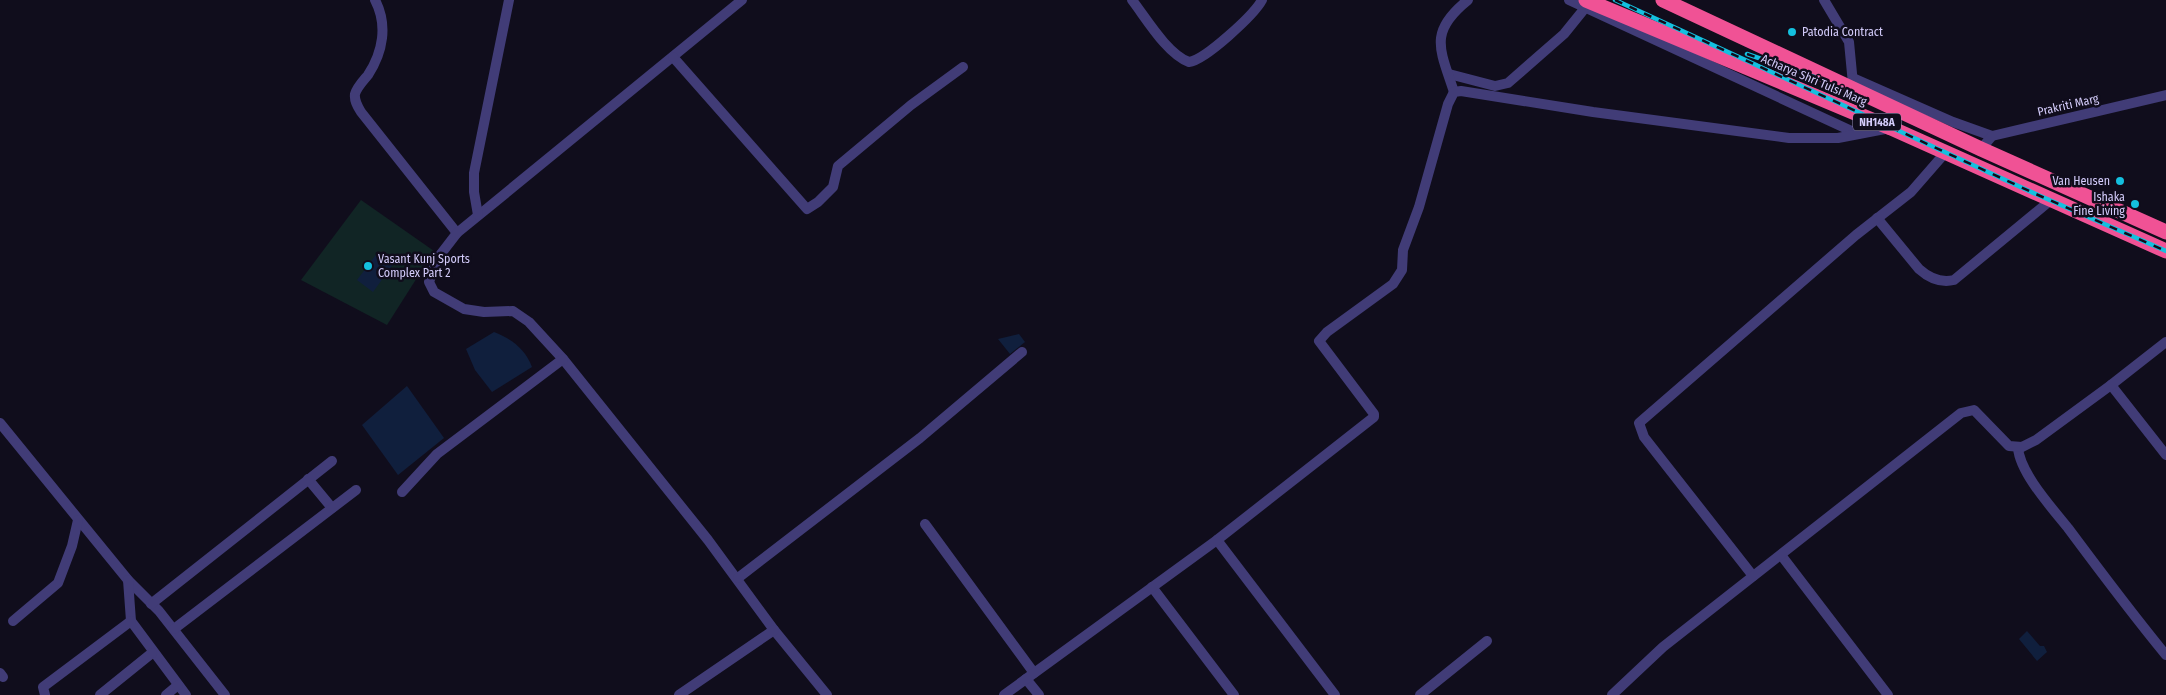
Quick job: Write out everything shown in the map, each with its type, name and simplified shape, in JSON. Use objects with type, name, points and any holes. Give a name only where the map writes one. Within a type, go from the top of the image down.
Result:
[{"type":"highway","name":"Acharya Shri Tulsi Marg","points":[[1674,2],[1853,84],[1981,150],[2166,232]]},
{"type":"highway","name":"Acharya Shri Tulsi Marg","points":[[1587,3],[1891,128],[2166,251]]},
{"type":"highway","points":[[1976,167],[1981,150]]},
{"type":"street","points":[[375,0],[382,21],[382,43],[373,67],[355,95],[357,106],[456,232]]},
{"type":"street","points":[[478,215],[474,192],[474,173],[510,0]]},
{"type":"street","points":[[742,0],[456,232],[436,259],[430,276],[430,286],[434,292],[464,309],[477,312],[516,312],[563,359],[738,578],[774,630],[827,695]]},
{"type":"street","points":[[1132,0],[1160,37],[1181,58],[1189,62],[1204,55],[1225,38],[1248,18],[1262,0]]},
{"type":"street","points":[[1004,695],[1217,540],[1375,416],[1319,341],[1327,332],[1392,284],[1400,275],[1402,250],[1419,207],[1448,104],[1454,92],[1441,47],[1441,30],[1452,14],[1468,0]]},
{"type":"street","points":[[1569,0],[1587,3],[1859,135]]},
{"type":"street","points":[[1824,0],[1849,42],[1853,84],[1992,136],[1981,150]]},
{"type":"street","points":[[1448,74],[1495,86],[1508,83],[1564,34],[1587,3]]},
{"type":"street","points":[[673,57],[807,209],[818,202],[833,187],[838,166],[911,105],[963,67]]},
{"type":"street","points":[[1454,92],[1461,91],[1593,112],[1789,138],[1838,138],[1891,128]]},
{"type":"street","name":"Prakriti Marg","points":[[1992,136],[2166,95]]},
{"type":"street","points":[[1753,576],[1644,437],[1639,423],[1877,218],[1918,186],[1945,153]]},
{"type":"street","points":[[1877,218],[1919,270],[1933,278],[1949,281],[1954,280],[2051,200]]},
{"type":"street","points":[[1612,695],[1662,647],[1965,410],[1974,410],[2004,442],[2012,448],[2018,448],[2036,440],[2166,342]]},
{"type":"street","points":[[738,578],[920,438],[1022,352]]},
{"type":"street","points":[[402,492],[437,454],[563,359]]},
{"type":"street","points":[[2111,385],[2166,455]]},
{"type":"street","points":[[0,423],[128,580],[174,629],[225,695]]},
{"type":"street","points":[[2018,448],[2022,463],[2051,506],[2126,607],[2166,655]]},
{"type":"street","points":[[151,604],[332,460]]},
{"type":"street","points":[[308,480],[332,508]]},
{"type":"street","points":[[174,629],[356,490]]},
{"type":"street","points":[[13,621],[58,583],[72,546],[78,520]]},
{"type":"street","points":[[925,524],[1030,676],[1039,695]]},
{"type":"street","points":[[1217,540],[1334,695]]},
{"type":"street","points":[[1780,555],[1888,695]]},
{"type":"street","points":[[128,580],[131,621],[152,653],[186,695]]},
{"type":"street","points":[[1152,587],[1234,695]]},
{"type":"street","points":[[46,695],[43,687],[131,621]]},
{"type":"street","points":[[679,695],[774,630]]},
{"type":"street","points":[[1420,695],[1487,641]]},
{"type":"street","points":[[100,695],[152,653]]},
{"type":"street","points":[[166,695],[178,685]]},
{"type":"green space","name":"Vasant Kunj Sports Complex Part 2","points":[[361,200],[434,251],[387,325],[301,280]]},
{"type":"water","points":[[378,252],[394,263],[373,292],[357,280]]},
{"type":"water","points":[[494,332],[517,345],[526,355],[532,367],[492,392],[475,370],[466,349]]},
{"type":"water","points":[[1019,334],[1025,342],[1010,354],[998,339]]},
{"type":"water","points":[[407,386],[444,438],[398,475],[362,425]]},
{"type":"water","points":[[2027,631],[2040,646],[2044,646],[2047,652],[2037,661],[2019,639]]},
{"type":"railway","points":[[1615,0],[2038,195],[2166,251]]},
{"type":"railway","points":[[1747,54],[1814,77]]},
{"type":"place","name":"Patodia Contract","points":[[1792,32]]},
{"type":"place","name":"Van Heusen","points":[[2120,181]]},
{"type":"place","name":"Ishaka Fine Living","points":[[2135,204]]},
{"type":"place","name":"Vasant Kunj Sports Complex Part 2","points":[[368,266]]}]
